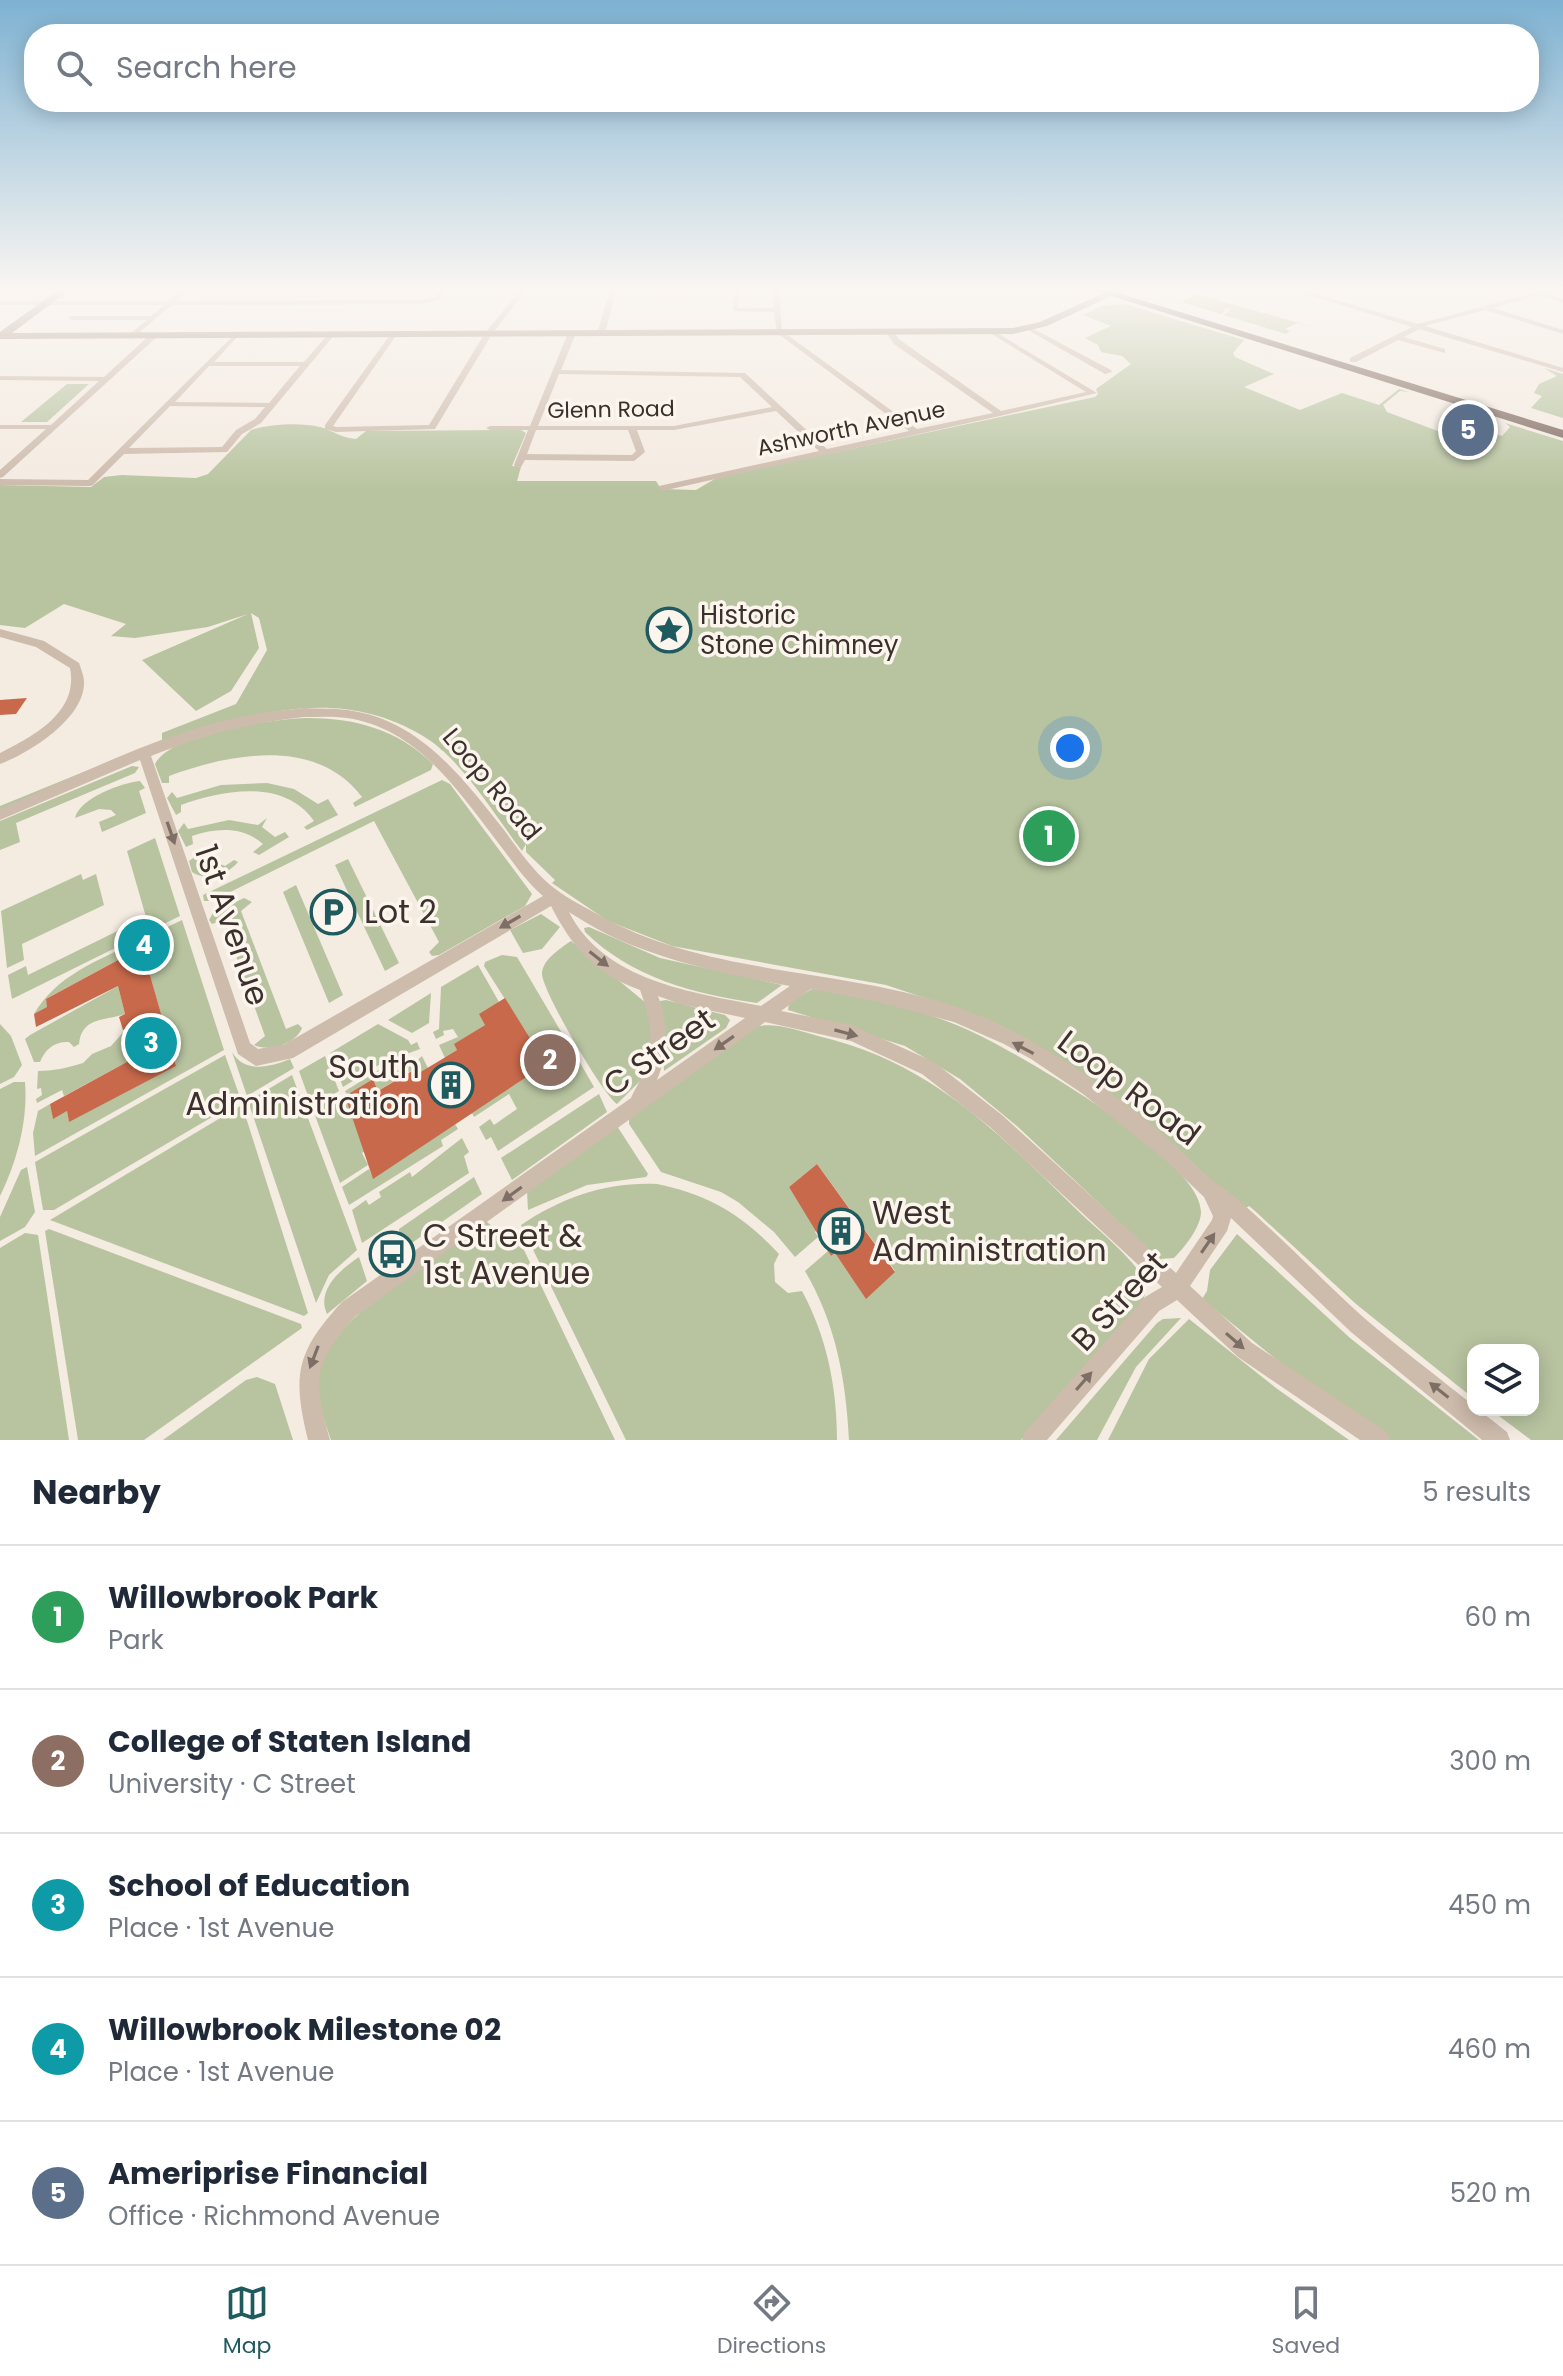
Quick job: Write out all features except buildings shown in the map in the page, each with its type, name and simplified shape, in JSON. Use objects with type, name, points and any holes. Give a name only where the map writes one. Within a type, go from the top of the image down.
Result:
[{"type":"main road","points":[[1317,355],[1563,434]]},
{"type":"main road","points":[[1337,355],[1563,425]]},
{"type":"street","points":[[0,475],[133,355]]},
{"type":"street","points":[[0,482],[90,483],[216,355]]},
{"type":"street","points":[[123,451],[224,450],[239,432],[258,421],[314,355]]},
{"type":"street","points":[[378,355],[328,427],[430,428],[475,355]]},
{"type":"street","points":[[563,355],[519,461],[634,458],[641,452],[632,429]]},
{"type":"street","points":[[811,355],[916,432]]},
{"type":"street","points":[[916,355],[1000,414]]},
{"type":"street","points":[[1030,355],[1065,376],[1076,373]]},
{"type":"street","points":[[1077,355],[1108,372]]},
{"type":"street","points":[[1353,360],[1362,355]]},
{"type":"street","points":[[1515,355],[1563,370]]},
{"type":"street","points":[[207,364],[307,364]]},
{"type":"street","points":[[1087,370],[1098,367]]},
{"type":"street","points":[[556,372],[736,374],[745,377],[824,451]]},
{"type":"street","name":"Ashworth Avenue","points":[[662,488],[1092,395],[1092,392],[1065,376]]},
{"type":"street","points":[[0,378],[106,379]]},
{"type":"street","points":[[167,404],[271,405]]},
{"type":"street","name":"Glenn Road","points":[[490,428],[674,428],[778,408]]},
{"type":"street","points":[[0,427],[52,427]]},
{"type":"street","points":[[0,633],[58,653],[75,666],[79,685],[69,707],[49,729],[0,759]]},
{"type":"street","name":"Loop Road","points":[[0,815],[222,726],[272,715],[320,713],[374,720],[406,733],[435,754],[518,859],[554,897],[569,927],[587,950],[604,965],[646,986],[852,1033],[928,1068],[996,1121],[1176,1290],[1269,1369],[1379,1440]]},
{"type":"street","name":"1st Avenue","points":[[144,755],[244,1048],[256,1058],[287,1052],[554,897]]},
{"type":"street","name":"Loop Road","points":[[554,897],[633,939],[706,960],[956,1015],[1018,1045],[1090,1088],[1165,1148],[1358,1325],[1499,1440]]},
{"type":"street","name":"C Street","points":[[319,1440],[307,1395],[308,1375],[326,1332],[349,1309],[810,981]]},
{"type":"street","points":[[636,1104],[656,1065],[660,1047],[658,1013],[646,986]]},
{"type":"street","name":"B Street","points":[[1033,1440],[1152,1304],[1176,1290],[1220,1224],[1222,1215],[1211,1192]]},
{"type":"green space","points":[[1118,355],[1234,355],[1274,374],[1244,387],[1300,410],[1342,393],[1379,405],[1399,389],[1409,392],[1400,391],[1383,405],[1387,412],[1483,448],[1494,434],[1502,436],[1510,427],[1505,423],[1563,441],[1563,1440],[1531,1440],[1499,1416],[1539,1416],[1539,1344],[1467,1344],[1467,1393],[1356,1304],[1249,1206],[1243,1210],[1160,1133],[964,1011],[886,985],[672,946],[608,921],[552,883],[555,880],[526,852],[526,844],[522,851],[451,758],[423,736],[387,719],[351,710],[315,708],[279,711],[243,719],[171,743],[0,811],[0,806],[162,740],[162,733],[236,704],[267,650],[259,618],[251,613],[259,648],[231,691],[196,711],[142,660],[248,614],[208,627],[135,638],[111,636],[126,624],[64,604],[25,628],[0,625],[0,485],[91,487],[104,477],[122,475],[196,478],[208,474],[251,430],[295,424],[312,425],[356,439],[366,431],[521,430],[526,433],[512,466],[521,467],[517,481],[656,481],[661,489],[696,490],[718,477],[1095,397],[1098,394],[1096,389],[1131,364]]},
{"type":"green space","points":[[1544,368],[1563,374],[1563,418],[1531,408],[1542,396],[1534,393],[1539,384],[1557,376]]},
{"type":"green space","points":[[67,384],[89,384],[47,422],[21,422]]},
{"type":"green space","points":[[306,718],[358,723],[390,734],[433,764],[431,770],[355,807],[353,803],[362,797],[343,778],[322,765],[298,758],[272,755],[219,761],[169,776],[169,783],[162,783],[155,764],[164,753],[180,744],[248,725]]},
{"type":"green space","points":[[132,766],[139,767],[135,773],[16,823],[20,842],[0,850],[0,821]]},
{"type":"green space","points":[[442,780],[450,784],[532,894],[525,906],[439,955],[432,956],[429,952],[439,942],[374,821],[212,901],[204,901],[203,895]]},
{"type":"green space","points":[[140,781],[145,788],[139,791],[146,813],[102,832],[99,822],[116,815],[111,810],[99,809],[75,818],[78,811],[93,798],[112,788]]},
{"type":"green space","points":[[267,783],[294,789],[318,804],[328,799],[338,815],[307,830],[304,827],[314,821],[301,807],[270,793],[252,791],[215,795],[181,805],[181,812],[176,815],[167,798],[172,792],[177,798],[221,785]]},
{"type":"green space","points":[[267,818],[262,827],[275,837],[285,832],[289,837],[259,855],[253,852],[263,844],[238,831],[201,833],[192,836],[193,844],[186,847],[178,831],[184,823],[188,829],[229,820],[258,825]]},
{"type":"green space","points":[[155,838],[180,916],[12,999],[8,975],[26,966],[28,975],[146,917],[127,851]]},
{"type":"green space","points":[[199,854],[200,862],[214,861],[225,866],[234,860],[238,862],[223,874],[210,877],[198,875],[192,872],[189,861]]},
{"type":"green space","points":[[348,859],[399,963],[385,971],[335,865]]},
{"type":"green space","points":[[81,874],[83,880],[96,874],[104,905],[22,944],[24,960],[7,968],[1,911]]},
{"type":"green space","points":[[296,885],[343,995],[329,1003],[283,892]]},
{"type":"green space","points":[[244,898],[252,902],[241,911],[286,1029],[298,1024],[302,1028],[294,1038],[274,1047],[254,1045],[265,1036],[223,920],[212,924],[209,920],[213,913]]},
{"type":"green space","points":[[541,914],[560,927],[542,949],[523,953],[510,930]]},
{"type":"green space","points":[[182,920],[224,1050],[35,1156],[33,1133],[38,1111],[50,1104],[53,1118],[67,1111],[69,1121],[176,1066],[140,940]]},
{"type":"green space","points":[[589,927],[660,958],[782,985],[757,1003],[687,989],[623,961],[585,932],[584,928]]},
{"type":"green space","points":[[571,941],[646,1003],[655,1044],[641,1080],[617,1104],[587,1063],[544,983],[542,973],[546,963]]},
{"type":"green space","points":[[136,942],[138,949],[46,999],[48,1009],[34,1014],[43,1000],[66,979]]},
{"type":"green space","points":[[502,955],[517,957],[563,1035],[538,1051],[484,966],[485,962]]},
{"type":"green space","points":[[478,965],[499,1002],[485,1025],[455,1044],[457,1050],[445,1058],[439,1045],[458,1037],[453,1029],[443,1031],[444,1035],[436,1039],[433,1032],[439,1029],[441,987]]},
{"type":"green space","points":[[118,986],[125,1014],[90,1024],[81,1035],[79,1044],[74,1047],[69,1042],[55,1044],[40,1062],[34,1062],[25,1039]]},
{"type":"green space","points":[[812,989],[887,1003],[959,1026],[1057,1079],[1137,1134],[1170,1163],[1193,1189],[1201,1212],[1191,1237],[1174,1258],[1160,1259],[1018,1127],[960,1079],[905,1046],[788,1010],[789,1003]]},
{"type":"green space","points":[[431,993],[429,1023],[412,1033],[388,1020]]},
{"type":"green space","points":[[660,1001],[725,1015],[730,1020],[726,1028],[664,1071]]},
{"type":"green space","points":[[0,1024],[11,1036],[22,1065],[14,1077],[0,1084]]},
{"type":"green space","points":[[378,1024],[408,1040],[411,1045],[417,1042],[420,1049],[401,1056],[402,1060],[394,1065],[390,1058],[343,1087],[330,1053]]},
{"type":"green space","points":[[758,1026],[789,1028],[858,1048],[927,1081],[958,1102],[1016,1151],[1119,1249],[1143,1277],[1146,1289],[1143,1302],[1021,1440],[849,1440],[838,1353],[825,1311],[805,1271],[828,1251],[831,1256],[835,1253],[866,1298],[895,1271],[817,1164],[789,1187],[818,1229],[815,1232],[818,1237],[795,1257],[774,1232],[738,1202],[721,1192],[661,1172],[629,1124],[629,1117]]},
{"type":"green space","points":[[128,1027],[136,1057],[64,1096],[62,1090],[37,1103],[36,1099],[42,1095],[41,1088],[37,1089],[38,1071],[83,1063],[92,1054],[111,1046]]},
{"type":"green space","points":[[571,1047],[594,1087],[498,1151],[491,1137],[486,1140],[479,1127],[490,1119],[494,1125],[517,1109],[509,1094],[474,1117],[472,1113]]},
{"type":"green space","points":[[232,1052],[237,1059],[251,1066],[266,1066],[290,1059],[294,1068],[247,1096]]},
{"type":"green space","points":[[225,1055],[241,1100],[54,1210],[43,1210],[35,1162]]},
{"type":"green space","points":[[325,1056],[339,1091],[312,1107],[299,1071]]},
{"type":"green space","points":[[422,1056],[428,1068],[415,1077],[411,1071],[378,1091],[373,1079],[347,1095],[345,1091],[389,1064],[393,1073],[408,1064],[410,1067]]},
{"type":"green space","points":[[292,1075],[357,1250],[329,1275],[316,1303],[248,1101]]},
{"type":"green space","points":[[14,1082],[25,1082],[25,1111],[12,1169],[0,1196],[0,1089]]},
{"type":"green space","points":[[339,1094],[342,1101],[346,1099],[366,1150],[362,1153],[368,1165],[340,1183],[313,1110]]},
{"type":"green space","points":[[599,1094],[607,1112],[512,1180],[501,1158]]},
{"type":"green space","points":[[242,1105],[308,1313],[304,1316],[50,1220]]},
{"type":"green space","points":[[455,1124],[458,1129],[441,1140],[443,1146],[349,1205],[342,1187],[369,1169],[373,1178]]},
{"type":"green space","points":[[617,1126],[648,1174],[646,1177],[587,1185],[528,1210],[527,1191]]},
{"type":"green space","points":[[462,1138],[469,1152],[464,1156],[469,1173],[362,1243],[352,1210],[366,1200],[369,1205],[381,1197],[379,1192],[410,1172],[412,1177]]},
{"type":"green space","points":[[27,1167],[35,1212],[25,1227],[0,1241],[0,1217],[21,1170]]},
{"type":"green space","points":[[474,1177],[482,1194],[406,1247],[400,1240],[399,1229]]},
{"type":"green space","points":[[657,1184],[693,1194],[724,1208],[752,1228],[779,1254],[774,1264],[775,1282],[788,1293],[802,1291],[824,1345],[833,1382],[837,1440],[626,1440],[521,1225],[553,1206],[586,1193],[620,1186]]},
{"type":"green space","points":[[486,1221],[495,1229],[513,1227],[615,1440],[331,1440],[318,1390],[319,1373],[327,1352],[364,1309],[389,1288]]},
{"type":"green space","points":[[49,1229],[301,1324],[302,1328],[144,1440],[78,1440],[45,1231]]},
{"type":"green space","points":[[25,1233],[38,1235],[69,1440],[0,1440],[0,1248]]},
{"type":"green space","points":[[1237,1234],[1350,1338],[1479,1440],[1390,1440],[1309,1386],[1202,1299],[1207,1291],[1210,1270]]},
{"type":"green space","points":[[359,1257],[367,1281],[327,1314],[324,1305],[327,1289],[344,1268]]},
{"type":"green space","points":[[1181,1318],[1136,1367],[1097,1440],[1056,1440],[1157,1323],[1163,1319]]},
{"type":"green space","points":[[1189,1319],[1276,1388],[1349,1440],[1108,1440],[1149,1359]]},
{"type":"green space","points":[[257,1377],[275,1384],[293,1440],[163,1440],[246,1380]]},
{"type":"place","name":"Ameriprise Financial","points":[[1468,430]]},
{"type":"place","name":"Historic Stone Chimney","points":[[669,630]]},
{"type":"place","name":"Willowbrook Park","points":[[1049,836]]},
{"type":"place","name":"Lot 2","points":[[333,912]]},
{"type":"place","name":"Willowbrook Milestone 02","points":[[144,945]]},
{"type":"place","name":"School of Education","points":[[151,1043]]},
{"type":"place","name":"College of Staten Island","points":[[550,1060]]},
{"type":"place","name":"South Administration","points":[[451,1085]]},
{"type":"place","name":"West Administration","points":[[841,1231]]},
{"type":"place","name":"C Street & 1st Avenue","points":[[392,1254]]}]
